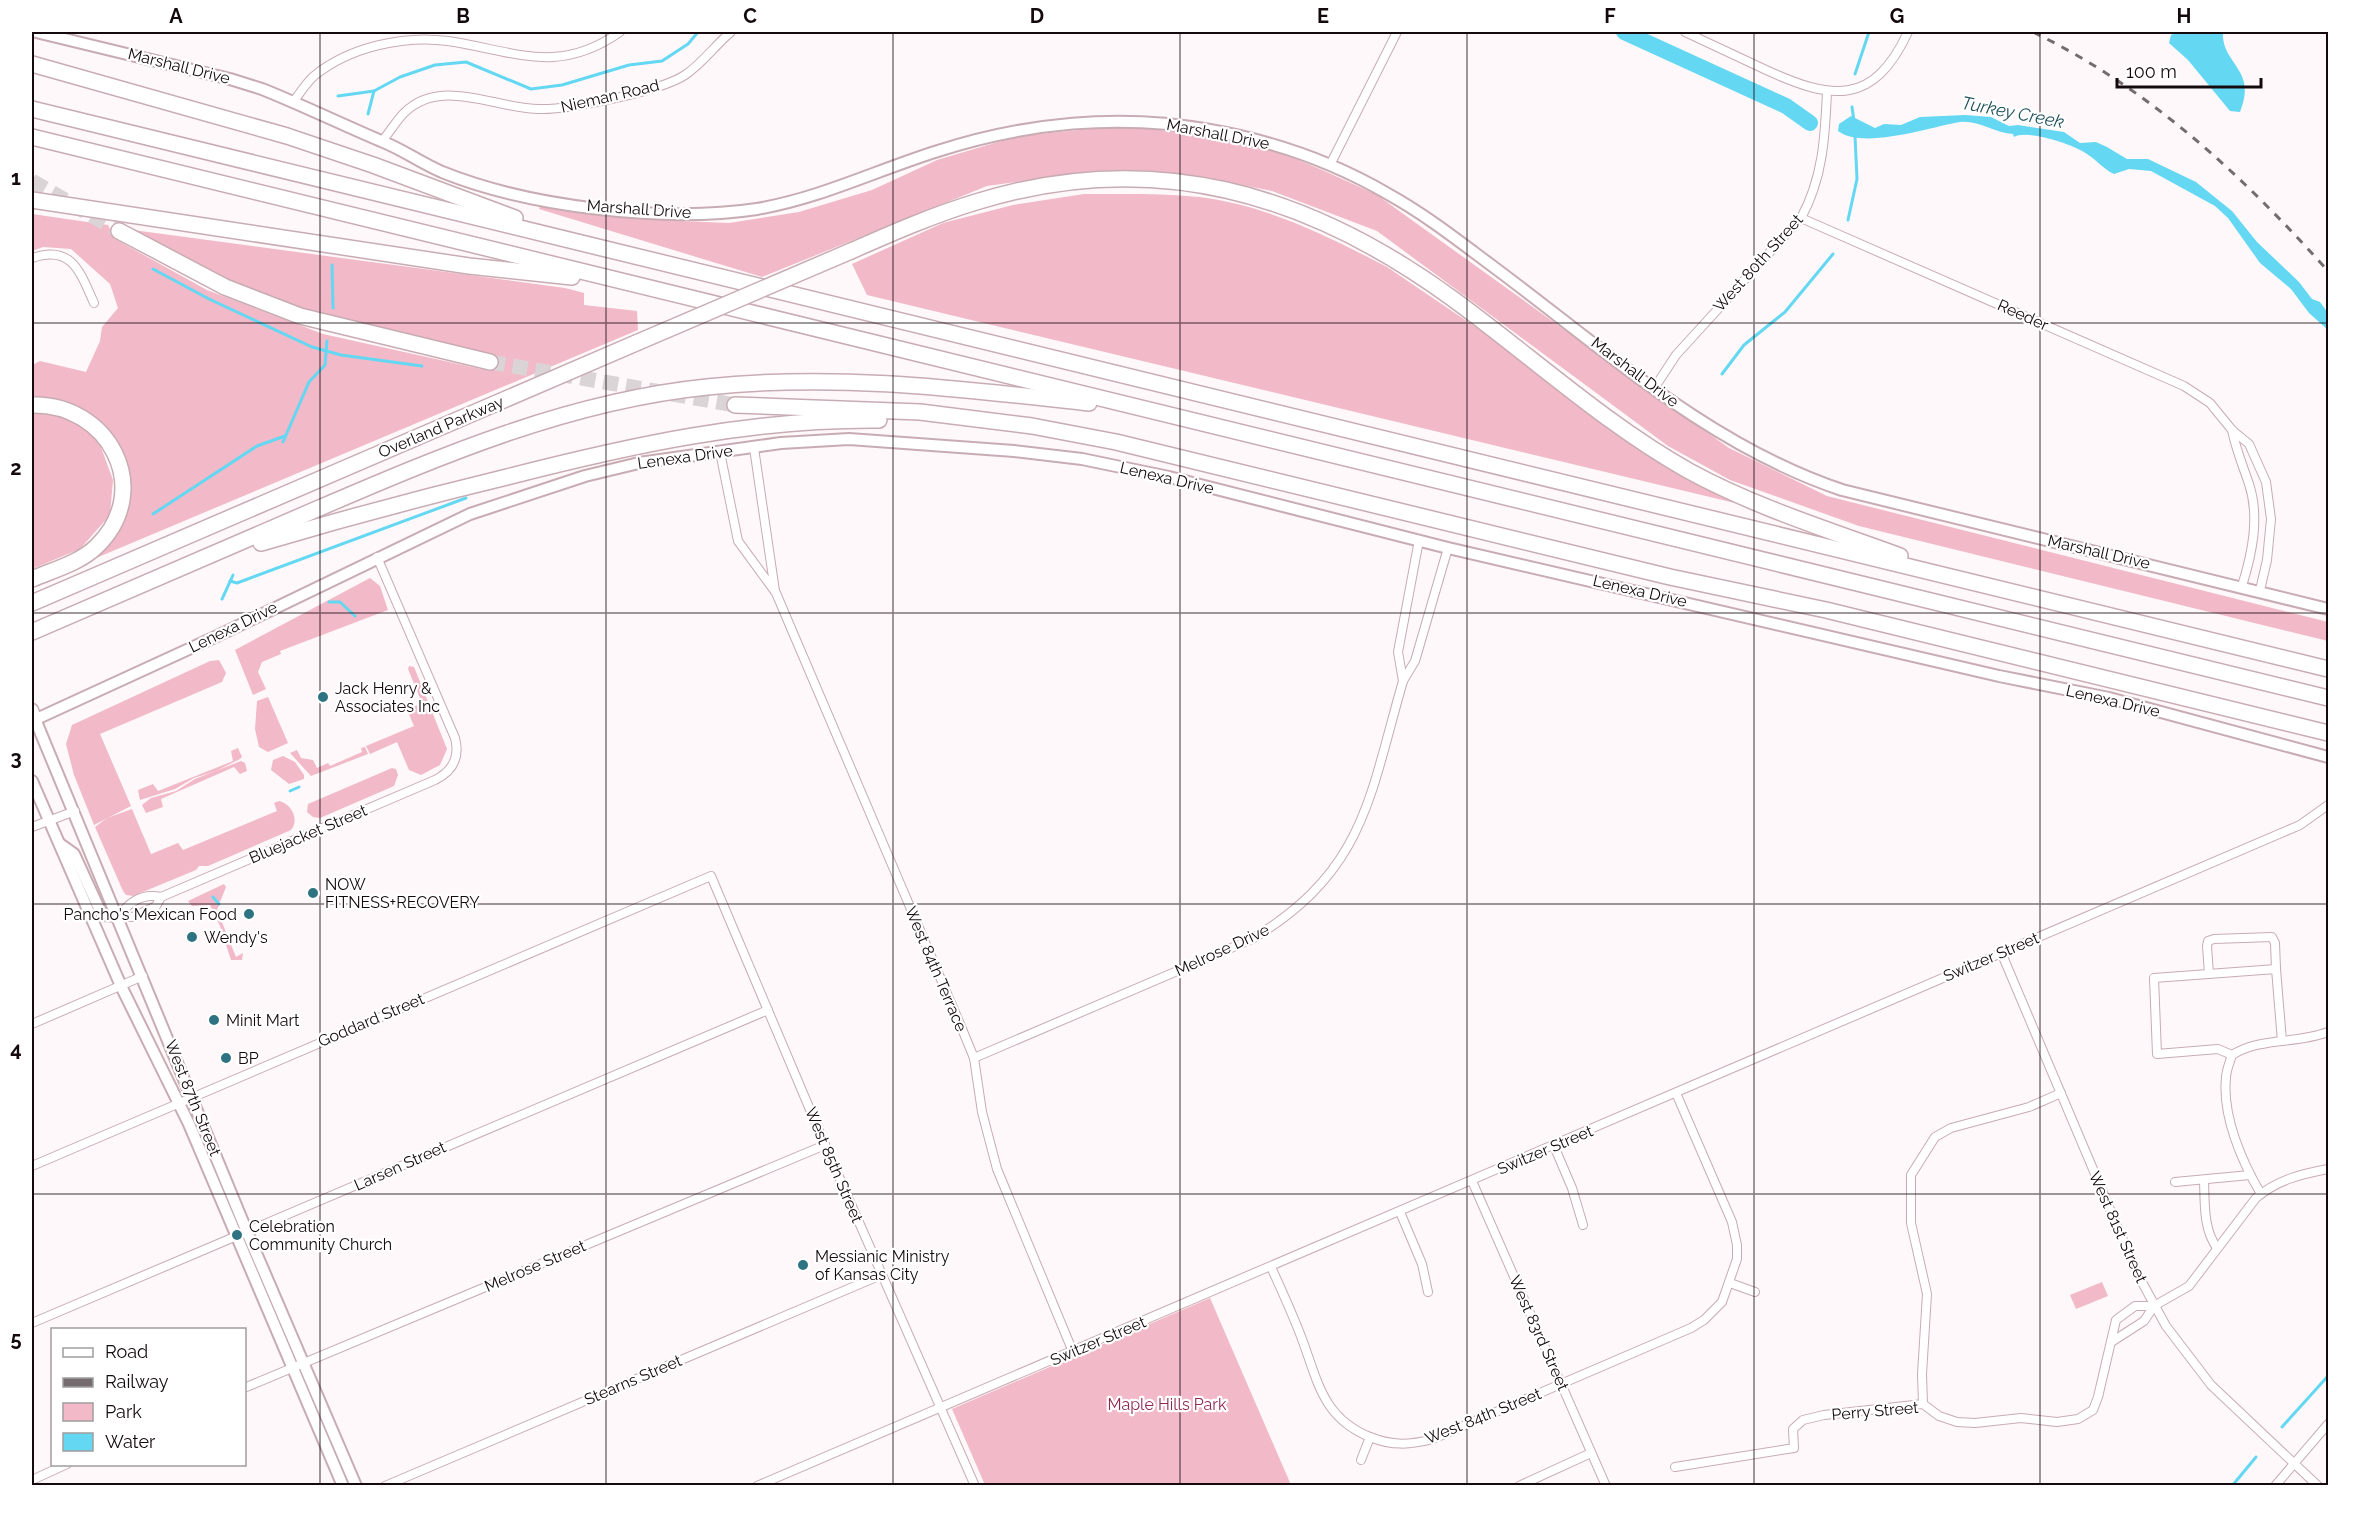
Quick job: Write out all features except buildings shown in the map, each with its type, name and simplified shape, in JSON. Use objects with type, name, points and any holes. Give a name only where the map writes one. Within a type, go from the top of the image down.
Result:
[{"type":"highway","points":[[32,64],[297,140],[373,165],[582,243]]},
{"type":"highway","points":[[32,109],[2328,669]]},
{"type":"highway","points":[[32,137],[2328,699]]},
{"type":"highway","name":"Overland Parkway","points":[[32,603],[851,251],[977,201],[1065,183],[1158,180],[1201,185],[1256,197],[1317,218],[1384,253],[1452,299],[1621,426],[1688,470],[1785,515],[1971,582]]},
{"type":"highway","points":[[32,200],[469,266],[632,283]]},
{"type":"highway","points":[[119,231],[225,287],[300,316],[490,362]]},
{"type":"highway","points":[[32,632],[479,442],[574,413],[655,394],[768,382],[860,382],[931,386],[1146,409]]},
{"type":"highway","points":[[32,405],[69,410],[91,422],[115,453],[122,490],[118,513],[98,545],[74,561],[32,579]]},
{"type":"highway","points":[[735,405],[920,412],[1032,426],[1116,442],[1670,577],[1826,610],[2328,733]]},
{"type":"highway","points":[[194,562],[362,513],[684,436],[773,424],[863,420],[1032,426]]},
{"type":"street","name":"Marshall Drive","points":[[36,32],[230,79],[294,101],[443,172],[511,194],[656,214],[718,213],[799,200],[841,188],[976,139],[1064,123],[1150,122],[1208,129],[1286,148],[1330,165],[1392,196],[1425,217],[1710,428],[1776,465],[1821,483],[1910,508],[2260,590],[2328,609]]},
{"type":"street","points":[[294,101],[312,78],[327,67],[346,57],[382,45],[426,39],[513,55],[546,58],[586,50],[620,32]]},
{"type":"street","name":"Nieman Road","points":[[382,141],[405,112],[417,103],[443,95],[455,95],[515,108],[541,110],[581,104],[670,82],[684,75],[704,59],[731,32]]},
{"type":"street","points":[[1330,165],[1397,32]]},
{"type":"street","points":[[1685,32],[1801,86],[1827,92],[1848,91],[1881,74],[1892,62],[1908,32]]},
{"type":"street","name":"West 80th Street","points":[[1655,387],[1676,355],[1801,218],[1813,197],[1821,171],[1827,92]]},
{"type":"street","name":"Reeder","points":[[1801,218],[2184,386],[2210,404],[2232,430],[2249,444],[2266,482],[2271,519],[2267,560],[2260,590]]},
{"type":"street","points":[[32,258],[55,253],[71,262],[80,272],[94,303]]},
{"type":"street","name":"Reeder","points":[[2232,430],[2236,452],[2250,486],[2255,523],[2250,559],[2242,586]]},
{"type":"street","name":"Lenexa Drive","points":[[33,716],[215,637],[470,513],[585,476],[639,463],[754,448],[849,439],[942,445],[1071,458],[1169,477],[1448,548],[1999,676],[2109,698],[2328,757]]},
{"type":"street","name":"West 84th Terrace","points":[[754,448],[776,593]]},
{"type":"street","name":"West 84th Terrace","points":[[720,452],[738,541],[776,593],[974,1058],[982,1112],[997,1169],[1073,1352]]},
{"type":"street","name":"Melrose Drive","points":[[1403,681],[1398,652],[1419,540]]},
{"type":"street","name":"Melrose Drive","points":[[974,1058],[1252,939],[1286,919],[1304,903],[1338,864],[1363,819],[1403,681],[1415,662],[1448,548]]},
{"type":"street","name":"Bluejacket Street","points":[[119,916],[128,904],[151,895],[161,897],[412,790],[443,776],[452,767],[458,747],[455,738],[377,557]]},
{"type":"street","name":"West 87th Street","points":[[33,716],[119,916],[247,1232],[356,1485]]},
{"type":"street","name":"West 87th Street","points":[[32,781],[121,986],[178,1103],[343,1485]]},
{"type":"street","name":"Switzer Street","points":[[757,1485],[772,1482],[940,1407],[1676,1094],[2300,825],[2328,805]]},
{"type":"street","points":[[32,827],[75,811]]},
{"type":"street","points":[[58,842],[74,854],[102,915],[119,916]]},
{"type":"street","name":"West 85th Street","points":[[711,876],[881,1275],[975,1485]]},
{"type":"street","name":"Goddard Street","points":[[32,1166],[711,876]]},
{"type":"street","name":"Bluejacket Street","points":[[119,916],[133,916],[156,906],[161,897]]},
{"type":"street","points":[[2209,974],[2208,941],[2272,937],[2275,943],[2282,1041]]},
{"type":"street","name":"West 81st Street","points":[[2001,952],[2137,1273],[2154,1306],[2186,1356],[2211,1385],[2318,1485]]},
{"type":"street","points":[[2232,1055],[2218,1049],[2157,1054],[2154,978],[2276,969]]},
{"type":"street","points":[[32,1024],[143,976]]},
{"type":"street","name":"Larsen Street","points":[[32,1323],[768,1010]]},
{"type":"street","points":[[2261,1194],[2250,1175],[2228,1109],[2226,1078],[2232,1055],[2242,1049],[2313,1038],[2328,1032]]},
{"type":"street","points":[[1923,1404],[1922,1374],[1927,1294],[1911,1223],[1909,1205],[1911,1175],[1935,1137],[1950,1128],[2029,1107],[2061,1093]]},
{"type":"street","points":[[1561,1384],[1691,1328],[1714,1310],[1730,1283],[1737,1259],[1735,1230],[1676,1094]]},
{"type":"street","name":"Melrose Street","points":[[246,1387],[825,1145]]},
{"type":"street","points":[[1554,1146],[1572,1188],[1583,1225]]},
{"type":"street","name":"Perry Street","points":[[2113,1341],[2144,1321],[2154,1306],[2189,1286],[2261,1194],[2296,1175],[2328,1169]]},
{"type":"street","points":[[2175,1182],[2250,1175]]},
{"type":"street","name":"West 83rd Street","points":[[1472,1181],[1606,1485]]},
{"type":"street","points":[[2204,1181],[2207,1228],[2209,1238],[2217,1248]]},
{"type":"street","points":[[1400,1212],[1422,1264],[1428,1292]]},
{"type":"street","name":"West 84th Street","points":[[1271,1267],[1328,1404],[1352,1430],[1388,1444],[1402,1445],[1433,1439],[1561,1384]]},
{"type":"street","name":"Stearns Street","points":[[385,1485],[881,1275]]},
{"type":"street","points":[[1730,1283],[1755,1292]]},
{"type":"street","name":"Perry Street","points":[[1675,1467],[1794,1448],[1793,1429],[1803,1420],[1923,1404],[1939,1416],[1957,1422],[1975,1423],[2021,1418],[2057,1422],[2078,1419],[2093,1410],[2113,1341],[2116,1320],[2135,1306],[2154,1306]]},
{"type":"street","points":[[2275,1485],[2328,1424]]},
{"type":"street","points":[[1361,1460],[1370,1437]]},
{"type":"street","points":[[1519,1485],[1591,1453]]},
{"type":"street","points":[[32,1480],[62,1466]]},
{"type":"green space","points":[[1122,126],[1202,135],[1249,144],[1298,160],[1377,195],[1729,448],[1827,496],[2328,622],[2328,641],[1859,526],[1730,480],[1668,446],[1377,231],[1272,191],[1193,175],[1099,171],[987,186],[762,277],[539,209],[540,206],[633,219],[729,223],[799,212],[872,190],[937,160],[1018,136]]},
{"type":"green space","points":[[1084,194],[1170,195],[1224,201],[1272,214],[1342,244],[1387,267],[1735,503],[867,295],[852,264],[943,223],[1013,205]]},
{"type":"green space","points":[[32,214],[108,225],[115,239],[207,290],[323,334],[490,371],[493,355],[353,325],[263,297],[133,230],[565,288],[584,293],[584,305],[637,311],[638,330],[96,558],[115,532],[121,451],[105,425],[85,410],[32,397],[32,365],[40,361],[86,372],[100,341],[102,327],[118,308],[110,284],[71,249],[43,247],[32,251]]},
{"type":"green space","points":[[32,412],[73,418],[99,442],[113,480],[110,515],[80,549],[32,569]]},
{"type":"green space","points":[[370,578],[380,586],[388,610],[280,651],[281,654],[262,662],[258,672],[266,689],[253,695],[235,650]]},
{"type":"green space","points":[[219,660],[226,673],[222,682],[100,734],[131,806],[94,825],[74,775],[66,744],[72,725],[210,661]]},
{"type":"green space","points":[[409,666],[414,667],[447,749],[440,765],[421,775],[409,770],[397,742],[370,754],[366,746],[414,726],[404,703],[411,708],[422,703],[408,669]]},
{"type":"green space","points":[[268,697],[288,743],[268,752],[259,747],[255,729],[257,701]]},
{"type":"green space","points":[[365,747],[368,754],[311,776],[290,753],[297,750],[301,758],[313,760],[317,768],[328,763],[330,766],[362,752],[361,748]]},
{"type":"green space","points":[[238,748],[242,757],[240,759],[216,771],[194,778],[175,789],[140,800],[138,790],[153,784],[158,791],[233,761],[231,751]]},
{"type":"green space","points":[[283,756],[295,762],[304,775],[304,779],[289,784],[271,770],[273,760]]},
{"type":"green space","points":[[241,761],[245,763],[247,771],[240,774],[234,767],[161,799],[163,807],[146,813],[142,805],[151,798],[176,791],[195,779]]},
{"type":"green space","points":[[392,768],[396,769],[398,775],[394,786],[320,818],[313,817],[307,812],[308,804]]},
{"type":"green space","points":[[279,801],[293,812],[295,822],[291,830],[208,866],[199,866],[196,870],[133,896],[126,895],[123,891],[95,827],[107,818],[132,809],[151,854],[178,843],[183,850],[277,811],[274,803]]},
{"type":"green space","points":[[224,884],[226,887],[220,902],[212,897],[219,905],[217,910],[236,957],[243,953],[242,960],[231,960],[220,926],[210,905],[192,906],[188,901]]},
{"type":"green space","points":[[2102,1282],[2108,1296],[2076,1309],[2070,1295]]},
{"type":"green space","name":"Maple Hills Park","points":[[1210,1298],[1291,1485],[985,1485],[952,1409]]},
{"type":"water","points":[[2179,32],[2223,32],[2227,52],[2238,68],[2245,86],[2240,112],[2230,111],[2188,60],[2169,43],[2171,35]]},
{"type":"water","points":[[1965,115],[1991,117],[2009,126],[2018,125],[2064,132],[2080,143],[2096,142],[2127,159],[2148,159],[2196,182],[2232,211],[2257,242],[2299,282],[2312,299],[2320,302],[2328,313],[2328,330],[2309,313],[2291,289],[2260,263],[2228,218],[2215,206],[2151,171],[2129,169],[2114,174],[2081,150],[2062,143],[2040,136],[2014,137],[2013,134],[1967,122],[1880,138],[1849,136],[1838,131],[1839,124],[1851,116],[1875,128],[1884,124],[1901,125],[1920,117]]},
{"type":"waterway","name":"Turkey Creek","points":[[338,96],[374,91],[400,77],[435,65],[466,62],[531,89],[562,85],[629,65],[662,61],[688,44],[698,32]]},
{"type":"waterway","name":"Turkey Creek","points":[[1624,32],[1786,106],[1810,123]]},
{"type":"waterway","points":[[1855,74],[1869,32]]},
{"type":"waterway","points":[[368,114],[374,91]]},
{"type":"waterway","points":[[1852,107],[1854,121]]},
{"type":"waterway","points":[[1848,220],[1857,179],[1855,136]]},
{"type":"waterway","points":[[1722,374],[1744,345],[1785,312],[1833,254]]},
{"type":"waterway","points":[[332,265],[333,308]]},
{"type":"waterway","points":[[153,269],[209,299],[312,347],[341,355],[422,366]]},
{"type":"waterway","points":[[283,442],[309,382],[325,365],[327,341]]},
{"type":"waterway","points":[[153,514],[257,446],[285,436]]},
{"type":"waterway","points":[[230,581],[237,583],[466,498]]},
{"type":"waterway","points":[[222,599],[233,575]]},
{"type":"waterway","points":[[329,602],[340,602],[355,616]]},
{"type":"waterway","points":[[290,791],[299,787]]},
{"type":"waterway","points":[[213,897],[219,904]]},
{"type":"waterway","points":[[2282,1427],[2328,1376]]},
{"type":"waterway","points":[[2232,1486],[2256,1457]]},
{"type":"tunnel","points":[[32,181],[119,231]]},
{"type":"tunnel","points":[[490,362],[735,405]]},
{"type":"railway","points":[[2033,32],[2076,55],[2155,107],[2228,168],[2328,271]]},
{"type":"place","name":"Jack Henry & Associates Inc","points":[[323,697]]},
{"type":"place","name":"NOW FITNESS+RECOVERY","points":[[313,893]]},
{"type":"place","name":"Pancho's Mexican Food","points":[[249,914]]},
{"type":"place","name":"Wendy's","points":[[192,937]]},
{"type":"place","name":"Minit Mart","points":[[214,1020]]},
{"type":"place","name":"BP","points":[[226,1058]]},
{"type":"place","name":"Celebration Community Church","points":[[237,1235]]},
{"type":"place","name":"Messianic Ministry of Kansas City","points":[[803,1265]]}]
